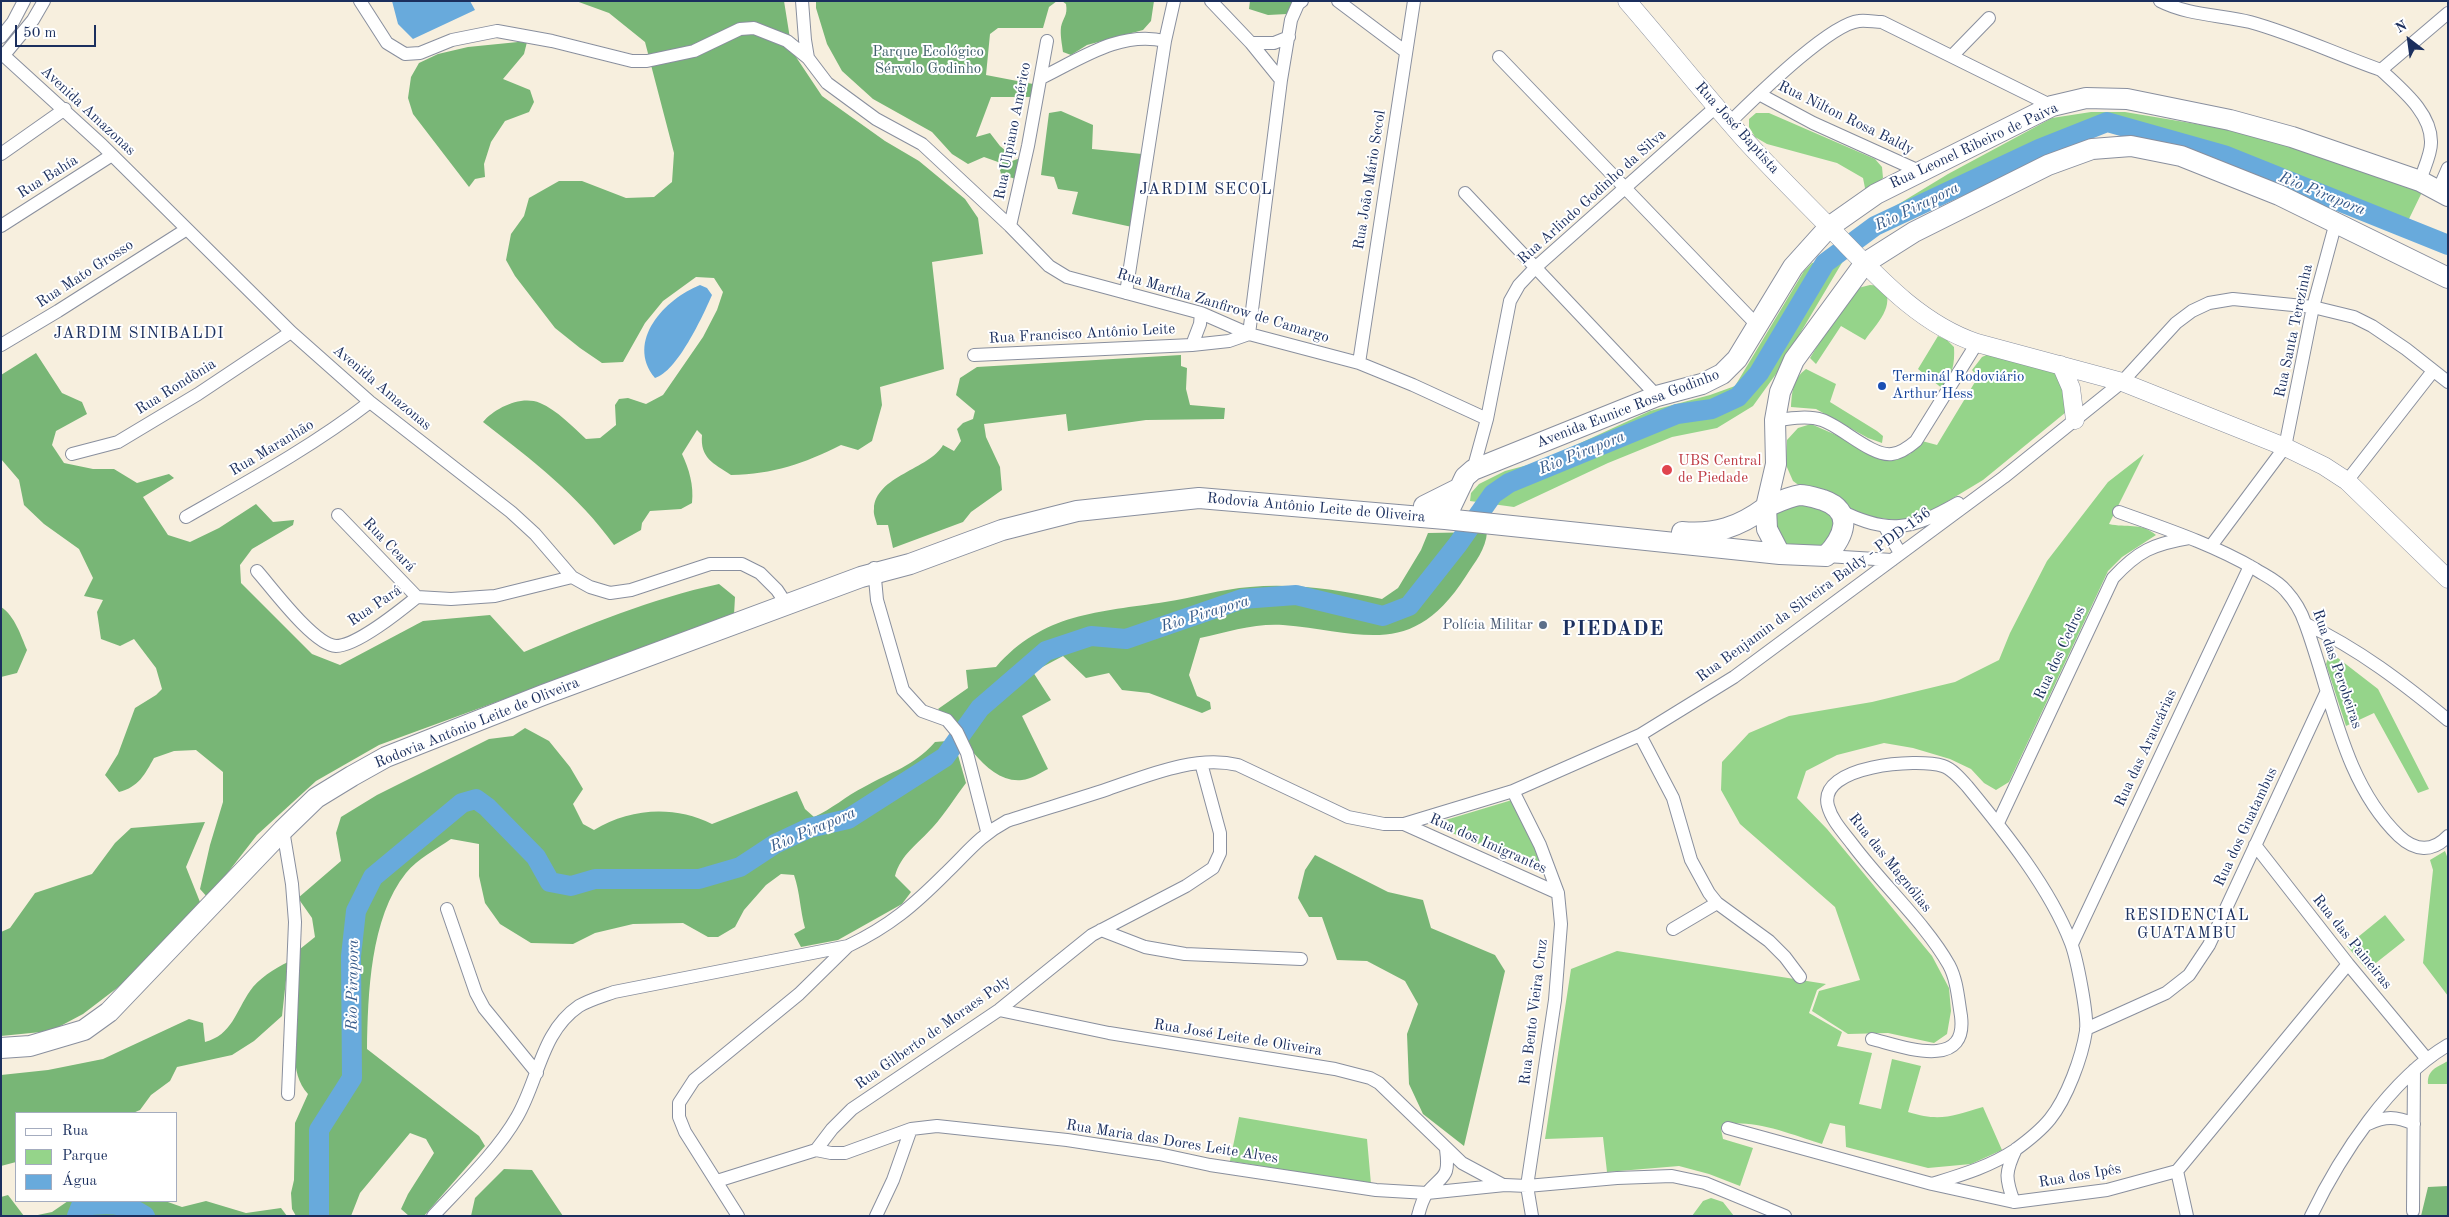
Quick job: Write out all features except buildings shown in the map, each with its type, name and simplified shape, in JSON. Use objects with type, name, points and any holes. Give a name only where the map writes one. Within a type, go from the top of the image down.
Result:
[{"type":"main road","name":"Rua Leonel Ribeiro de Paiva","points":[[1833,231],[1876,194],[1919,171],[2052,106],[2086,98],[2127,98],[2230,120],[2292,137],[2420,181]]},
{"type":"main road","points":[[1719,548],[1759,513],[1776,464],[1775,420],[1780,392],[1794,360],[1858,257],[1914,232],[2048,165],[2092,149],[2131,146],[2181,156],[2279,195],[2448,278]]},
{"type":"main road","points":[[2420,181],[2443,194]]},
{"type":"main road","name":"Avenida Eunice Rosa Godinho","points":[[1452,514],[1458,489],[1465,477],[1473,470],[1657,396],[1702,384],[1722,374],[1737,359],[1793,267],[1833,231]]},
{"type":"main road","points":[[1776,464],[1786,482],[1800,495],[1829,502],[1839,510],[1844,522],[1842,535],[1826,556]]},
{"type":"main road","name":"Rodovia Antônio Leite de Oliveira","points":[[870,573],[894,556],[990,521],[1073,498],[1138,490],[1202,486],[1264,490],[1424,506],[1452,514]]},
{"type":"main road","points":[[1424,506],[1458,489]]},
{"type":"main road","name":"Rodovia Antônio Leite de Oliveira","points":[[1496,519],[1703,534],[1720,532],[1800,495]]},
{"type":"main road","name":"Rodovia Antônio Leite de Oliveira","points":[[1,1048],[30,1046],[84,1030],[109,1012],[316,798],[386,758],[542,695],[870,573],[910,564],[1002,530],[1077,510],[1142,502],[1199,498],[1452,514],[1719,548],[1826,556]]},
{"type":"main road","points":[[1759,513],[1780,554]]},
{"type":"street","points":[[1,37],[13,22],[24,1]]},
{"type":"street","points":[[2,54],[33,20],[44,1]]},
{"type":"street","points":[[360,1],[387,43],[406,54],[420,53],[452,40],[497,31],[552,41],[632,61],[646,61],[694,51],[740,29],[754,28],[787,41],[808,58]]},
{"type":"street","name":"Rua Martha Zanfirow de Camargo","points":[[802,1],[804,40],[808,58],[827,83],[876,119],[922,144],[1010,226],[1049,266],[1067,277],[1201,313],[1249,334],[1359,363],[1414,385],[1486,420]]},
{"type":"street","points":[[1126,293],[1165,40],[1174,1]]},
{"type":"street","points":[[1211,1],[1251,42],[1281,80]]},
{"type":"street","points":[[1249,334],[1281,80],[1291,20],[1298,4],[1302,1]]},
{"type":"street","points":[[1338,1],[1406,52]]},
{"type":"street","name":"Rua João Mário Secol","points":[[1359,363],[1414,1]]},
{"type":"street","points":[[2160,1],[2170,7],[2252,23],[2381,70],[2419,109],[2429,129],[2431,144],[2420,181]]},
{"type":"street","name":"Rua José Baptista","points":[[1634,4],[1730,122],[1858,257],[1897,294],[1930,321],[1958,336],[1977,343],[2122,382],[2285,447],[2324,466],[2347,481],[2448,579]]},
{"type":"street","points":[[2381,70],[2448,13]]},
{"type":"street","points":[[1952,56],[1989,18]]},
{"type":"street","points":[[1730,122],[1804,55],[1840,28],[1858,21],[1882,22],[2052,106]]},
{"type":"street","points":[[1041,78],[1098,50],[1130,38],[1148,37],[1165,40]]},
{"type":"street","points":[[1251,42],[1274,43],[1289,37]]},
{"type":"street","name":"Rua Ulpiano Américo","points":[[1010,226],[1047,41]]},
{"type":"street","name":"Avenida Amazonas","points":[[2,54],[112,155],[291,332],[370,402],[511,512],[535,534],[572,577],[590,587],[610,593],[631,590],[710,564],[742,564],[760,573],[777,590],[787,604]]},
{"type":"street","points":[[1499,57],[1757,325]]},
{"type":"street","name":"Rua Nilton Rosa Baldy","points":[[1759,94],[1813,123],[1919,171]]},
{"type":"street","name":"Rua Arlindo Godinho da Silva","points":[[1473,470],[1486,420],[1510,301],[1519,285],[1717,106]]},
{"type":"street","points":[[1,154],[64,109]]},
{"type":"street","name":"Rua Bahía","points":[[1,226],[112,155]]},
{"type":"street","points":[[2443,194],[2448,168]]},
{"type":"street","points":[[1465,193],[1657,396]]},
{"type":"street","name":"Rua Santa Terezinha","points":[[2285,447],[2313,307],[2336,222]]},
{"type":"street","name":"Rua Mato Grosso","points":[[1,345],[186,229]]},
{"type":"street","name":"Rua Benjamin da Silveira Baldy - PDD-156","points":[[433,1216],[481,1163],[516,1119],[554,1030],[566,1016],[581,1005],[614,992],[848,946],[878,932],[895,920],[987,831],[1007,821],[1164,770],[1201,763],[1226,762],[1238,765],[1348,817],[1384,824],[1404,824],[1512,791],[1640,735],[1734,677],[2004,477],[2122,382],[2176,323],[2192,311],[2209,303],[2233,299],[2313,307],[2354,318],[2372,326],[2448,382]]},
{"type":"street","name":"Rua Francisco Antônio Leite","points":[[1192,345],[1200,324],[1201,313]]},
{"type":"street","name":"Rua Rondônia","points":[[72,454],[118,442],[198,394],[291,332]]},
{"type":"street","name":"Rua Francisco Antônio Leite","points":[[974,355],[1192,345],[1229,341],[1249,334]]},
{"type":"street","points":[[1775,420],[1813,418],[1824,420],[1875,450],[1890,455],[1904,450],[1916,442],[1977,343]]},
{"type":"street","points":[[2061,365],[2071,388],[2075,420]]},
{"type":"street","points":[[2347,481],[2433,371]]},
{"type":"street","name":"Rua Maranhão","points":[[186,517],[274,467],[343,423],[370,402]]},
{"type":"street","points":[[2211,546],[2285,447]]},
{"type":"street","points":[[1839,510],[1863,522],[1885,527],[1912,524],[1951,507],[2004,477]]},
{"type":"street","name":"Rua das Perobeiras","points":[[2119,512],[2211,546],[2250,566],[2285,589],[2298,606],[2306,624],[2326,693],[2363,789],[2388,825],[2408,844],[2420,849],[2431,848],[2448,836]]},
{"type":"street","name":"Rua Ceará","points":[[338,515],[417,597]]},
{"type":"street","points":[[1912,524],[1928,533]]},
{"type":"street","points":[[1885,527],[1896,557]]},
{"type":"street","name":"Rua dos Cedros","points":[[1998,823],[2114,578],[2131,558],[2153,546],[2190,538]]},
{"type":"street","name":"Rodovia Antônio Leite de Oliveira","points":[[1826,556],[1896,557]]},
{"type":"street","name":"Rua das Araucárias","points":[[2072,944],[2250,566]]},
{"type":"street","name":"Rua Pará","points":[[257,571],[311,632],[325,643],[336,646],[352,641],[389,619],[417,597],[451,599],[495,596],[572,577]]},
{"type":"street","points":[[870,573],[903,690],[922,711],[947,720],[957,732],[967,753],[987,831]]},
{"type":"street","points":[[2306,624],[2361,654],[2405,684],[2448,720]]},
{"type":"street","name":"Rua dos Guatambus","points":[[2086,1029],[2166,994],[2189,975],[2209,945],[2326,693]]},
{"type":"street","points":[[1640,735],[1673,798],[1691,860],[1708,893],[1717,903],[1770,941],[1800,977]]},
{"type":"street","name":"Rua Gilberto de Moraes Poly","points":[[816,1150],[832,1129],[852,1109],[999,1010],[1101,930],[1186,886],[1212,868],[1220,854],[1220,833],[1201,763]]},
{"type":"street","name":"Rua das Magnólias","points":[[1872,1039],[1927,1052],[1944,1050],[1956,1041],[1962,1025],[1957,987],[1949,966],[1934,943],[1862,857],[1831,815],[1827,801],[1830,787],[1840,778],[1866,768],[1909,764],[1943,766],[1958,776],[1998,823],[2040,884],[2072,944],[2081,989],[2086,1029],[2069,1085],[2050,1119],[2016,1149],[1978,1170],[1932,1184]]},
{"type":"street","name":"Rua Bento Vieira Cruz","points":[[1512,791],[1540,844],[1558,893],[1561,924],[1555,1000],[1527,1186],[1532,1216]]},
{"type":"street","name":"Rua dos Imigrantes","points":[[1404,824],[1558,893]]},
{"type":"street","points":[[283,830],[292,884],[295,922],[288,1094]]},
{"type":"street","name":"Rua das Paineiras","points":[[2255,845],[2348,964],[2426,1058]]},
{"type":"street","points":[[1673,929],[1717,903]]},
{"type":"street","points":[[447,908],[476,993],[484,1008],[537,1073]]},
{"type":"street","points":[[1101,930],[1145,947],[1184,954],[1302,959]]},
{"type":"street","points":[[738,1216],[685,1132],[679,1117],[679,1103],[694,1080],[799,994],[848,946]]},
{"type":"street","points":[[2187,1216],[2177,1171],[2348,964]]},
{"type":"street","name":"Rua José Leite de Oliveira","points":[[999,1010],[1110,1033],[1335,1069],[1370,1078],[1379,1083],[1446,1149],[1470,1167],[1504,1185]]},
{"type":"street","points":[[2310,1216],[2326,1186],[2365,1125],[2426,1058],[2448,1045]]},
{"type":"street","points":[[2413,1211],[2414,1070]]},
{"type":"street","points":[[2365,1125],[2390,1116],[2401,1118],[2414,1124]]},
{"type":"street","name":"Rua Maria das Dores Leite Alves","points":[[816,1150],[831,1153],[852,1151],[911,1129],[937,1126],[1067,1140],[1333,1184],[1427,1194],[1504,1185],[1527,1186],[1617,1178],[1672,1176],[1706,1183],[1785,1216]]},
{"type":"street","name":"Rua dos Ipês","points":[[1728,1128],[1932,1184],[2014,1202],[2107,1190],[2177,1171]]},
{"type":"street","points":[[876,1216],[894,1180],[911,1129]]},
{"type":"street","points":[[1418,1216],[1427,1194],[1438,1184],[1447,1169],[1446,1149]]},
{"type":"street","points":[[2014,1202],[2007,1183],[2007,1168],[2016,1149]]},
{"type":"street","points":[[717,1181],[816,1150]]},
{"type":"green space","points":[[576,1],[784,1],[792,51],[822,96],[885,141],[919,161],[965,199],[978,218],[983,254],[932,262],[944,369],[880,387],[882,405],[872,441],[858,450],[841,445],[814,458],[788,467],[761,473],[731,475],[709,459],[703,449],[702,435],[697,430],[682,454],[690,477],[692,503],[681,509],[650,511],[642,523],[641,530],[614,545],[586,510],[570,494],[483,422],[494,412],[509,404],[533,401],[553,410],[586,439],[600,438],[616,425],[615,405],[619,399],[628,398],[646,404],[663,395],[703,337],[717,310],[723,292],[714,278],[696,277],[663,301],[645,323],[623,362],[602,363],[555,328],[515,276],[506,260],[511,234],[524,216],[529,198],[559,181],[582,181],[626,198],[654,197],[672,182],[674,153],[645,42],[609,13]]},
{"type":"green space","name":"Parque Ecológico Sérvolo Godinho","points":[[816,1],[1057,1],[1049,7],[1043,28],[998,28],[990,34],[986,75],[1033,84],[1032,97],[991,97],[976,137],[990,133],[1000,146],[1011,155],[1012,161],[1023,157],[1018,180],[1001,174],[998,162],[984,157],[968,164],[952,154],[932,132],[873,99],[842,71],[827,44],[816,8]]},
{"type":"green space","points":[[1062,1],[1154,1],[1151,21],[1143,30],[1087,45],[1071,55],[1063,52],[1061,40],[1062,24],[1066,14],[1066,4]]},
{"type":"green space","points":[[1250,1],[1294,1],[1287,14],[1268,15],[1249,9]]},
{"type":"green space","points":[[527,42],[524,54],[503,79],[530,90],[534,102],[529,112],[505,121],[491,142],[484,164],[485,177],[475,179],[469,187],[413,114],[408,98],[411,77],[419,63],[438,54],[468,47]]},
{"type":"green space","points":[[1061,111],[1093,125],[1092,149],[1142,154],[1132,227],[1072,214],[1078,192],[1058,189],[1054,177],[1041,175],[1049,113]]},
{"type":"green space","points":[[2091,112],[2125,112],[2297,141],[2424,188],[2408,221],[2265,166],[2117,130],[2086,134],[2022,163],[1868,239],[1856,230],[1948,174],[2052,118]]},
{"type":"green space","points":[[1756,113],[1769,113],[1875,159],[1882,167],[1883,178],[1863,196],[1865,188],[1863,178],[1837,163],[1767,144],[1755,137],[1749,127],[1749,119]]},
{"type":"green space","points":[[1846,256],[1776,374],[1753,406],[1717,428],[1672,437],[1608,463],[1514,507],[1470,501],[1471,493],[1479,484],[1505,471],[1539,462],[1650,411],[1710,395],[1735,386],[1804,271],[1812,263]]},
{"type":"green space","points":[[1870,285],[1883,286],[1886,293],[1886,307],[1879,321],[1865,340],[1841,326],[1816,364],[1810,358],[1846,299],[1854,289]]},
{"type":"green space","points":[[1938,336],[1947,340],[1954,347],[1952,369],[1943,389],[1918,369]]},
{"type":"green space","points":[[1995,351],[2062,375],[2071,408],[1983,480],[1935,509],[1903,521],[1863,516],[1847,506],[1804,489],[1793,481],[1786,465],[1787,440],[1798,428],[1811,424],[1893,460],[1910,454],[1922,441],[1937,445],[1978,377],[1972,370],[1982,357]]},
{"type":"green space","points":[[36,353],[62,393],[82,402],[87,414],[56,431],[52,445],[64,463],[93,469],[114,469],[137,483],[169,474],[174,478],[143,497],[168,535],[190,542],[219,528],[256,504],[273,522],[294,520],[293,525],[252,549],[240,565],[241,583],[312,654],[340,665],[423,621],[490,615],[524,652],[644,605],[719,584],[735,597],[734,615],[379,745],[316,781],[257,835],[208,898],[200,889],[210,845],[223,802],[223,772],[196,750],[174,751],[154,758],[144,774],[132,787],[119,792],[105,775],[118,754],[135,708],[162,689],[156,668],[134,639],[120,646],[101,639],[97,612],[103,600],[84,596],[93,578],[79,549],[44,524],[24,505],[19,480],[1,459],[1,375]]},
{"type":"green space","points":[[1181,355],[1181,366],[1187,368],[1186,389],[1190,405],[1225,408],[1224,419],[1146,420],[1068,431],[1066,414],[984,424],[986,437],[1000,467],[1002,490],[971,512],[963,522],[893,548],[888,525],[877,525],[874,509],[877,498],[883,488],[927,460],[943,445],[954,451],[961,441],[957,429],[963,423],[973,419],[975,411],[956,395],[960,378],[977,367]]},
{"type":"green space","points":[[1806,369],[1836,384],[1830,402],[1877,431],[1883,436],[1882,443],[1868,438],[1816,409],[1791,407],[1794,386],[1798,377]]},
{"type":"green space","points":[[2144,454],[2109,524],[2145,528],[2156,535],[2122,557],[2108,571],[2009,782],[1996,790],[1984,783],[1971,769],[1950,759],[1913,748],[1884,743],[1837,755],[1806,771],[1797,798],[1827,829],[1932,956],[1949,988],[1951,1011],[1947,1034],[1934,1043],[1888,1033],[1848,1034],[1812,1011],[1819,991],[1860,980],[1835,907],[1740,824],[1721,790],[1722,762],[1749,733],[1789,716],[1872,702],[1955,682],[1999,660],[2010,633],[2047,561],[2108,482]]},
{"type":"green space","points":[[1801,500],[1836,516],[1829,544],[1805,548],[1781,543],[1773,530],[1775,513]]},
{"type":"green space","points":[[1487,532],[1485,544],[1480,555],[1446,603],[1426,620],[1406,630],[1385,635],[1362,635],[1283,625],[1262,625],[1200,638],[1189,675],[1197,696],[1210,702],[1211,709],[1202,713],[1149,693],[1122,690],[1109,673],[1086,678],[1063,656],[1033,672],[1051,700],[1022,716],[1048,769],[1029,778],[1022,780],[1009,779],[996,774],[975,754],[938,709],[968,688],[966,670],[996,667],[1014,649],[1033,635],[1073,618],[1250,587],[1316,588],[1382,599],[1398,588],[1421,550],[1428,533]]},
{"type":"green space","points":[[1,607],[14,621],[27,650],[17,673],[1,677]]},
{"type":"green space","points":[[2334,655],[2378,689],[2429,789],[2418,793],[2374,713],[2346,726],[2326,664],[2328,658]]},
{"type":"green space","points":[[525,728],[549,741],[570,767],[583,789],[573,804],[583,824],[594,830],[622,817],[652,812],[683,814],[712,824],[797,791],[805,809],[814,817],[874,781],[902,768],[919,757],[935,742],[947,741],[956,748],[966,783],[937,822],[901,861],[895,876],[911,892],[902,904],[838,940],[801,947],[794,934],[805,928],[796,881],[794,875],[781,874],[766,885],[744,910],[735,927],[718,937],[708,937],[683,923],[633,924],[595,933],[573,944],[531,943],[500,924],[485,903],[479,876],[479,844],[451,839],[421,859],[406,873],[394,891],[385,912],[373,957],[368,1005],[367,1049],[479,1136],[485,1146],[424,1216],[409,1216],[401,1209],[408,1194],[434,1153],[426,1139],[410,1133],[360,1193],[351,1216],[296,1216],[292,1209],[291,1193],[294,1180],[295,1123],[308,1094],[298,1076],[296,1066],[295,1044],[298,1012],[295,953],[315,937],[312,918],[298,898],[341,861],[336,833],[341,817],[377,795],[489,739],[513,736]]},
{"type":"green space","points":[[1512,800],[1542,862],[1538,865],[1514,859],[1445,830],[1439,822]]},
{"type":"green space","points":[[205,822],[186,867],[200,902],[121,985],[83,1014],[51,1031],[1,1036],[1,932],[10,928],[35,893],[92,874],[115,843],[131,828]]},
{"type":"green space","points":[[2445,851],[2448,859],[2448,996],[2423,963],[2433,870],[2430,860]]},
{"type":"green space","points":[[1315,855],[1388,892],[1423,900],[1431,928],[1495,955],[1505,971],[1464,1146],[1423,1114],[1409,1084],[1407,1034],[1418,1004],[1405,981],[1367,961],[1337,960],[1322,917],[1309,917],[1298,898],[1305,870]]},
{"type":"green space","points":[[2385,915],[2405,940],[2367,970],[2347,946]]},
{"type":"green space","points":[[1617,951],[1826,984],[1817,990],[1809,1013],[1842,1032],[1837,1046],[1872,1053],[1859,1104],[1881,1109],[1892,1059],[1921,1066],[1908,1112],[1929,1117],[1946,1117],[1983,1107],[2002,1150],[1971,1164],[1928,1168],[1846,1147],[1845,1126],[1830,1123],[1822,1144],[1770,1128],[1742,1124],[1730,1125],[1721,1129],[1723,1139],[1753,1148],[1740,1186],[1709,1174],[1679,1166],[1607,1172],[1603,1137],[1545,1139],[1571,969]]},
{"type":"green space","points":[[288,962],[282,1016],[254,1041],[232,1055],[177,1067],[170,1081],[151,1095],[140,1110],[135,1112],[15,1112],[15,1162],[1,1166],[1,1075],[48,1070],[103,1059],[189,1019],[203,1023],[205,1042],[214,1039],[227,1028],[257,982]]},
{"type":"green space","points":[[2448,1061],[2448,1084],[2428,1084],[2431,1072]]},
{"type":"green space","points":[[1239,1117],[1367,1139],[1371,1184],[1230,1161]]},
{"type":"green space","points":[[504,1169],[532,1170],[563,1216],[471,1216],[475,1198]]},
{"type":"green space","points":[[2448,1186],[2448,1216],[2421,1216],[2428,1187]]},
{"type":"green space","points":[[8,1195],[24,1216],[1,1216],[1,1197]]},
{"type":"green space","points":[[1711,1198],[1723,1202],[1734,1216],[1692,1216],[1703,1201]]},
{"type":"green space","points":[[206,1201],[246,1213],[281,1208],[287,1216],[33,1216],[52,1212],[67,1202],[168,1202],[182,1207]]},
{"type":"water","points":[[392,1],[470,1],[475,10],[413,39],[398,24]]},
{"type":"water","points":[[700,285],[707,288],[712,295],[702,316],[680,355],[663,374],[655,378],[647,364],[644,350],[647,336],[653,323],[674,300]]},
{"type":"waterway","name":"Rio Pirapora","points":[[319,1216],[319,1130],[352,1078],[351,956],[356,911],[373,877],[462,803],[476,799],[487,807],[536,857],[550,882],[571,886],[595,879],[699,879],[740,867],[775,844],[809,828],[848,819],[945,757],[980,708],[1046,651],[1091,636],[1126,639],[1242,599],[1296,595],[1383,616],[1409,606],[1458,544],[1493,494],[1509,483],[1677,414],[1712,409],[1738,397],[1759,373],[1825,263],[1875,226],[2039,149],[2107,122],[2224,155],[2448,245]]},
{"type":"waterway","name":"Rio Pirapora","points":[[77,1216],[81,1206],[99,1204],[130,1208],[145,1216]]},
{"type":"place","name":"Terminál Rodoviário Arthur Hess","points":[[1882,386]]},
{"type":"place","name":"UBS Central de Piedade","points":[[1667,470]]},
{"type":"place","name":"Polícia Militar","points":[[1543,625]]},
{"type":"district","name":"JARDIM SECOL","points":[[1206,190]]},
{"type":"district","name":"JARDIM SINIBALDI","points":[[139,334]]},
{"type":"district","name":"PIEDADE","points":[[1613,630]]},
{"type":"district","name":"RESIDENCIAL GUATAMBU","points":[[2187,925]]}]
